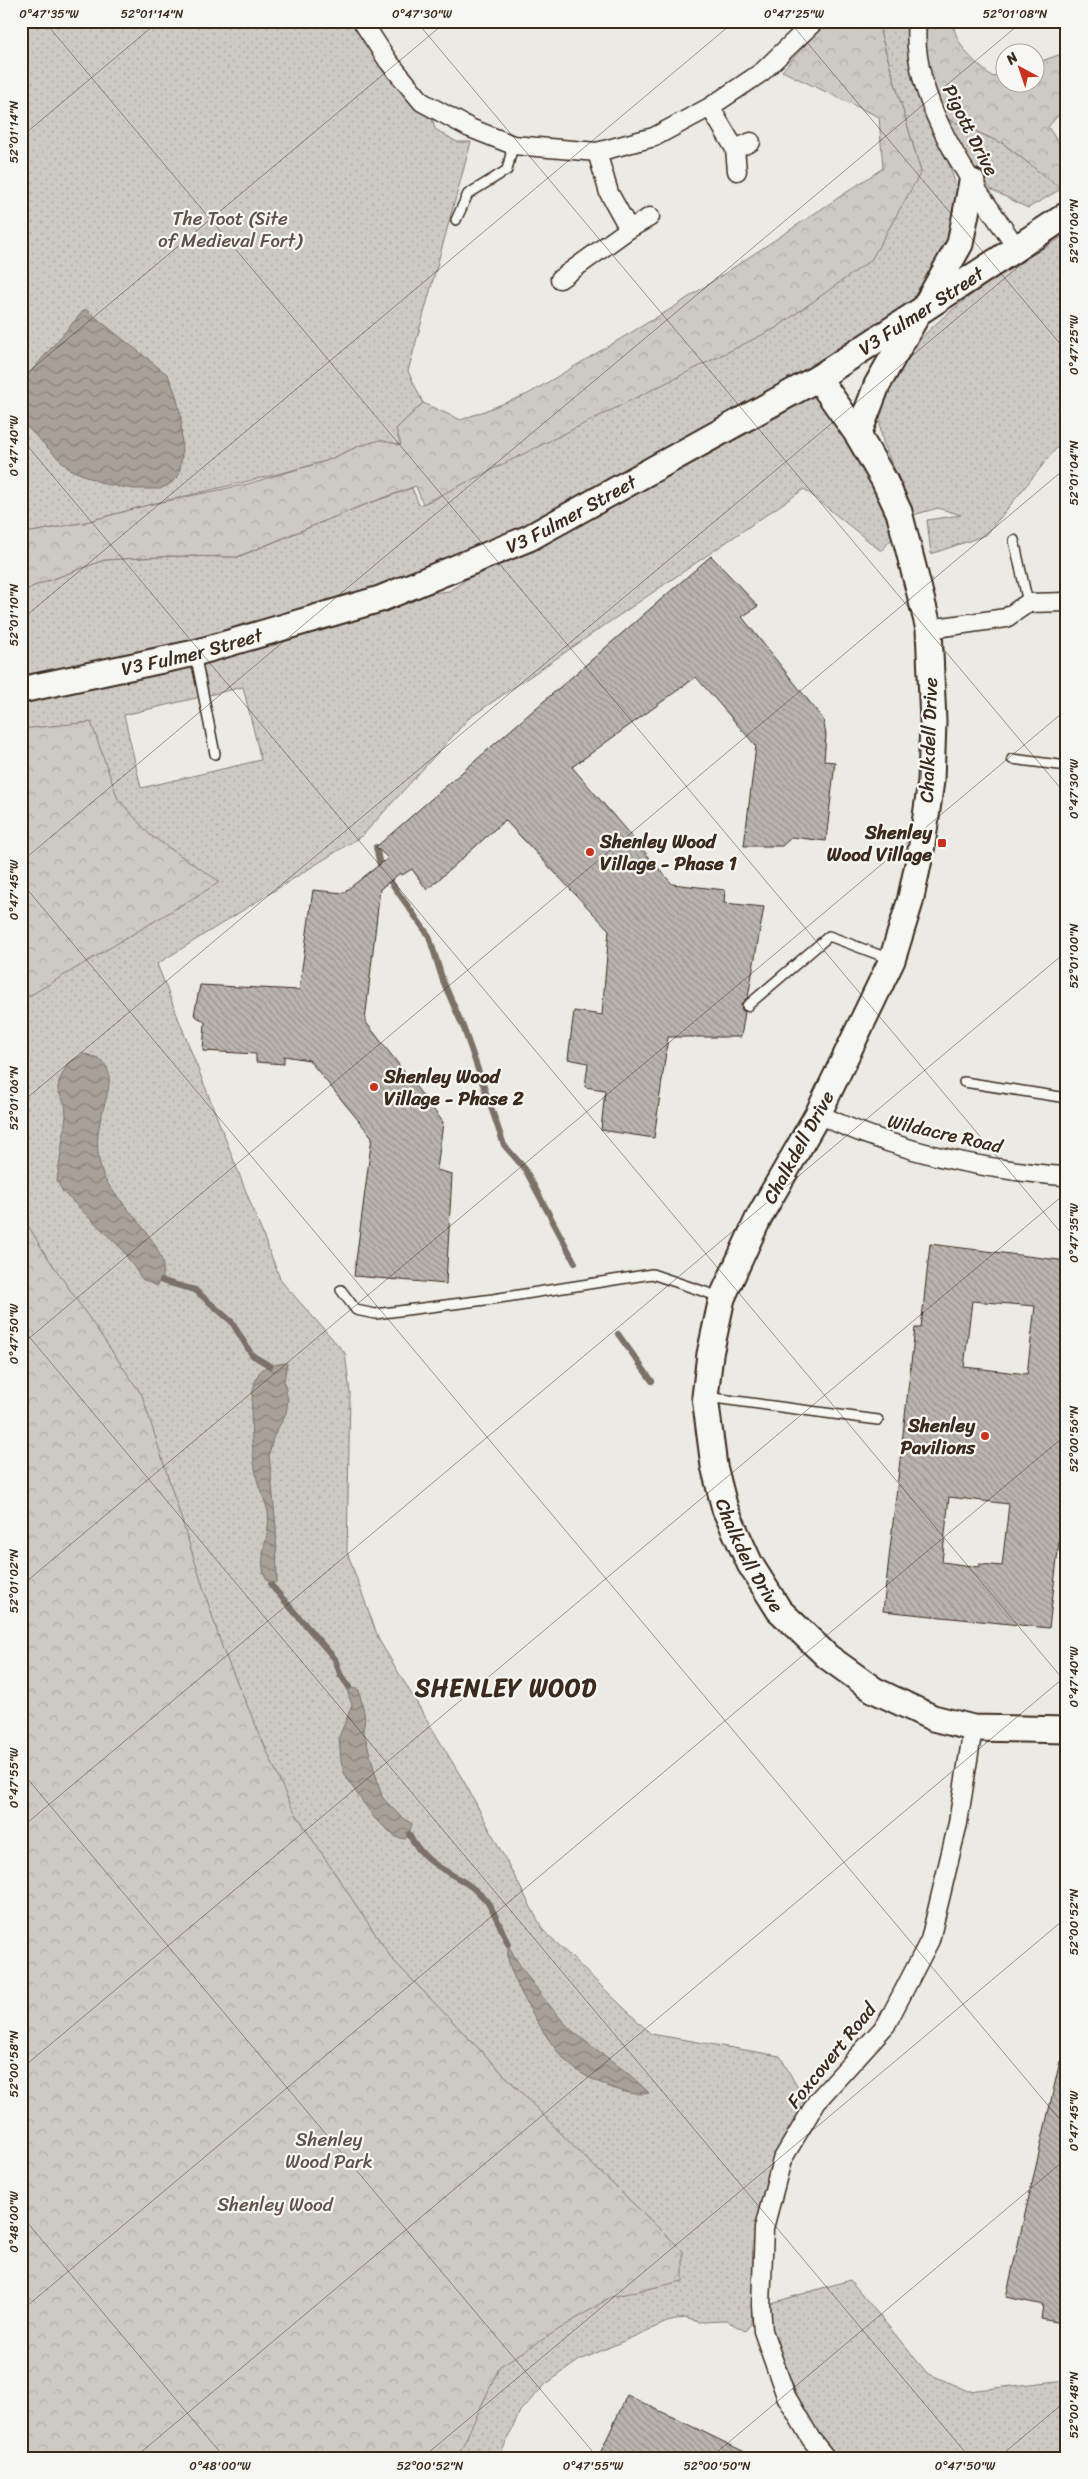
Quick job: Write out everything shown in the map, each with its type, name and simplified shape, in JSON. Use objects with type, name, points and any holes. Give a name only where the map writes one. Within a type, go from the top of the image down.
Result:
[{"type":"street","points":[[362,21],[388,61],[422,102],[470,128],[513,145],[597,152],[654,137],[710,107],[762,72],[815,21]]},
{"type":"street","name":"Pigott Drive","points":[[918,21],[916,32],[921,75],[937,118],[972,182],[1016,247]]},
{"type":"street","points":[[710,107],[743,145],[737,171]]},
{"type":"street","points":[[597,152],[609,193],[630,229]]},
{"type":"street","points":[[858,435],[877,385],[960,244],[972,182]]},
{"type":"street","name":"V3 Fulmer Street","points":[[21,690],[195,653],[380,598],[529,538],[818,378],[1066,216]]},
{"type":"street","points":[[560,279],[650,217]]},
{"type":"street","name":"Chalkdell Drive","points":[[818,378],[858,435],[899,512],[928,629],[933,722],[931,781],[922,845],[910,902],[892,960],[818,1114],[759,1218],[722,1298],[710,1354],[706,1397],[714,1466],[725,1509],[750,1564],[779,1610],[828,1657],[874,1690],[933,1718],[972,1728],[1067,1730]]},
{"type":"street","points":[[928,629],[1006,618],[1028,604],[1067,602]]},
{"type":"street","name":"Wildacre Road","points":[[818,1114],[860,1134],[906,1149],[997,1168],[1067,1176]]},
{"type":"street","name":"Foxcovert Road","points":[[826,2458],[811,2439],[786,2396],[763,2331],[761,2306],[764,2228],[782,2160],[816,2101],[886,2026],[930,1940],[958,1823],[972,1728]]},
{"type":"lane","points":[[456,220],[468,194],[507,170],[513,145]]},
{"type":"lane","points":[[1014,540],[1028,604]]},
{"type":"lane","points":[[195,653],[215,754]]},
{"type":"lane","points":[[1012,759],[1067,766]]},
{"type":"lane","points":[[746,1006],[829,936],[892,960]]},
{"type":"lane","points":[[964,1082],[1067,1098]]},
{"type":"lane","points":[[341,1290],[356,1310],[375,1314],[493,1299],[652,1274],[722,1298]]},
{"type":"lane","points":[[706,1397],[878,1420]]},
{"type":"green space","name":"The Toot (Site of Medieval Fort)","points":[[21,21],[362,21],[432,117],[435,129],[457,142],[471,142],[408,371],[423,403],[396,429],[401,445],[380,441],[359,446],[326,461],[286,472],[86,522],[21,534]]},
{"type":"green space","points":[[826,21],[885,21],[880,32],[921,172],[871,260],[776,328],[423,504],[416,486],[356,508],[237,557],[174,556],[104,560],[34,586],[21,593],[21,534],[86,522],[148,505],[247,484],[326,461],[359,446],[380,440],[401,445],[396,429],[423,403],[461,420],[528,394],[674,307],[883,168],[879,117],[782,71]]},
{"type":"green space","name":"Shenley Wood Park","points":[[885,21],[917,21],[941,116],[1004,144],[1061,189],[1028,208],[992,190],[962,154],[941,117],[949,163],[960,199],[960,244],[925,307],[819,378],[902,527],[881,551],[804,489],[469,718],[363,835],[157,964],[281,1281],[345,1353],[350,1393],[347,1552],[379,1640],[466,1785],[543,1930],[651,2034],[780,2056],[808,2106],[757,2230],[751,2324],[745,2331],[727,2321],[699,2322],[684,2318],[667,2322],[578,2361],[546,2384],[520,2411],[499,2458],[21,2458],[21,690],[380,599],[449,591],[527,539],[217,637],[21,677],[21,593],[34,586],[104,560],[174,556],[238,557],[356,508],[412,488],[419,505],[435,499],[921,172],[880,32]],"holes":[[[243,687],[261,760],[141,788],[124,715]]]},
{"type":"green space","points":[[917,21],[953,21],[958,38],[967,53],[979,66],[993,77],[996,76],[996,92],[1046,92],[1046,59],[1067,52],[1067,105],[1048,127],[1067,156],[1067,184],[1061,189],[1004,144],[941,116],[921,75]]},
{"type":"green space","points":[[1067,234],[1067,435],[986,535],[931,554],[927,520],[961,515],[938,508],[913,515],[881,433],[882,401],[895,371],[917,342],[977,291]]},
{"type":"green space","points":[[91,722],[118,799],[150,835],[220,882],[21,1001],[21,729]]},
{"type":"green space","name":"Shenley Wood","points":[[21,1214],[44,1252],[142,1395],[223,1650],[290,1804],[314,1842],[392,1959],[578,2151],[683,2251],[683,2281],[611,2297],[500,2366],[457,2458],[21,2458]]},
{"type":"green space","points":[[850,2280],[927,2373],[968,2391],[1067,2380],[1067,2458],[826,2458],[811,2439],[761,2306]]},
{"type":"water","points":[[85,309],[168,375],[175,392],[181,416],[182,456],[179,475],[170,484],[160,489],[134,489],[104,484],[69,469],[21,421],[21,383]]},
{"type":"water","points":[[84,1054],[97,1058],[104,1064],[108,1072],[108,1091],[98,1135],[99,1162],[103,1175],[155,1246],[162,1261],[163,1274],[156,1286],[142,1279],[121,1248],[63,1192],[57,1181],[66,1116],[65,1104],[58,1091],[59,1081],[68,1063]]},
{"type":"water","points":[[287,1363],[284,1381],[288,1400],[286,1413],[273,1438],[269,1454],[276,1527],[277,1581],[271,1585],[263,1569],[268,1512],[255,1469],[251,1425],[252,1394],[261,1370],[276,1364]]},
{"type":"water","points":[[349,1687],[359,1690],[364,1715],[363,1729],[382,1797],[398,1814],[412,1824],[409,1834],[405,1839],[396,1837],[375,1819],[346,1778],[341,1761],[339,1737],[352,1705],[347,1690]]},
{"type":"water","points":[[508,1944],[528,1977],[548,2004],[568,2026],[631,2076],[649,2093],[635,2094],[612,2088],[582,2073],[566,2061],[550,2042],[518,1986],[508,1961]]},
{"type":"building","name":"Shenley Wood Village - Phase 1","points":[[711,556],[758,606],[742,617],[823,719],[826,735],[824,761],[835,762],[826,841],[792,837],[782,846],[744,846],[756,746],[696,677],[572,767],[672,884],[725,890],[724,903],[764,907],[748,997],[741,1004],[742,1010],[745,1012],[741,1037],[668,1037],[654,1138],[601,1130],[605,1090],[585,1087],[588,1063],[568,1059],[574,1011],[602,1015],[609,930],[505,820],[427,890],[412,869],[402,875],[400,873],[380,889],[365,1021],[443,1122],[437,1170],[452,1174],[446,1284],[354,1276],[372,1137],[309,1060],[284,1056],[284,1064],[256,1062],[256,1054],[203,1051],[205,1022],[194,1015],[200,985],[299,990],[313,890],[343,893],[388,858],[376,847]]},
{"type":"building","name":"Shenley Pavilions","points":[[930,1244],[1067,1261],[1067,1516],[1064,1543],[1059,1542],[1049,1628],[883,1611],[915,1328],[921,1328]],"holes":[[[972,1301],[1035,1306],[1027,1374],[964,1367]],[[949,1497],[1009,1504],[1002,1566],[979,1564],[979,1567],[942,1562]]]},
{"type":"building","points":[[1060,2061],[1067,2062],[1067,2324],[1041,2319],[1043,2305],[1006,2297]]},
{"type":"building","points":[[627,2395],[757,2458],[598,2458]]},
{"type":"waterway","points":[[376,847],[380,865]]},
{"type":"waterway","points":[[390,881],[429,936],[443,981],[464,1029]]},
{"type":"waterway","points":[[465,1032],[504,1145],[525,1169],[575,1263]]},
{"type":"waterway","points":[[162,1281],[195,1290],[231,1321],[252,1355],[270,1366]]},
{"type":"waterway","points":[[618,1334],[652,1381]]},
{"type":"waterway","points":[[271,1585],[335,1659],[340,1674],[349,1687]]},
{"type":"waterway","points":[[409,1834],[426,1857],[465,1882],[485,1899],[495,1915],[508,1944]]},
{"type":"place","name":"Shenley Wood Village","points":[[942,843]]},
{"type":"place","name":"Shenley Wood Village - Phase 1","points":[[590,852]]},
{"type":"place","name":"Shenley Wood Village - Phase 2","points":[[374,1087]]},
{"type":"place","name":"Shenley Pavilions","points":[[985,1436]]},
{"type":"district","name":"SHENLEY WOOD","points":[[506,1688]]}]
